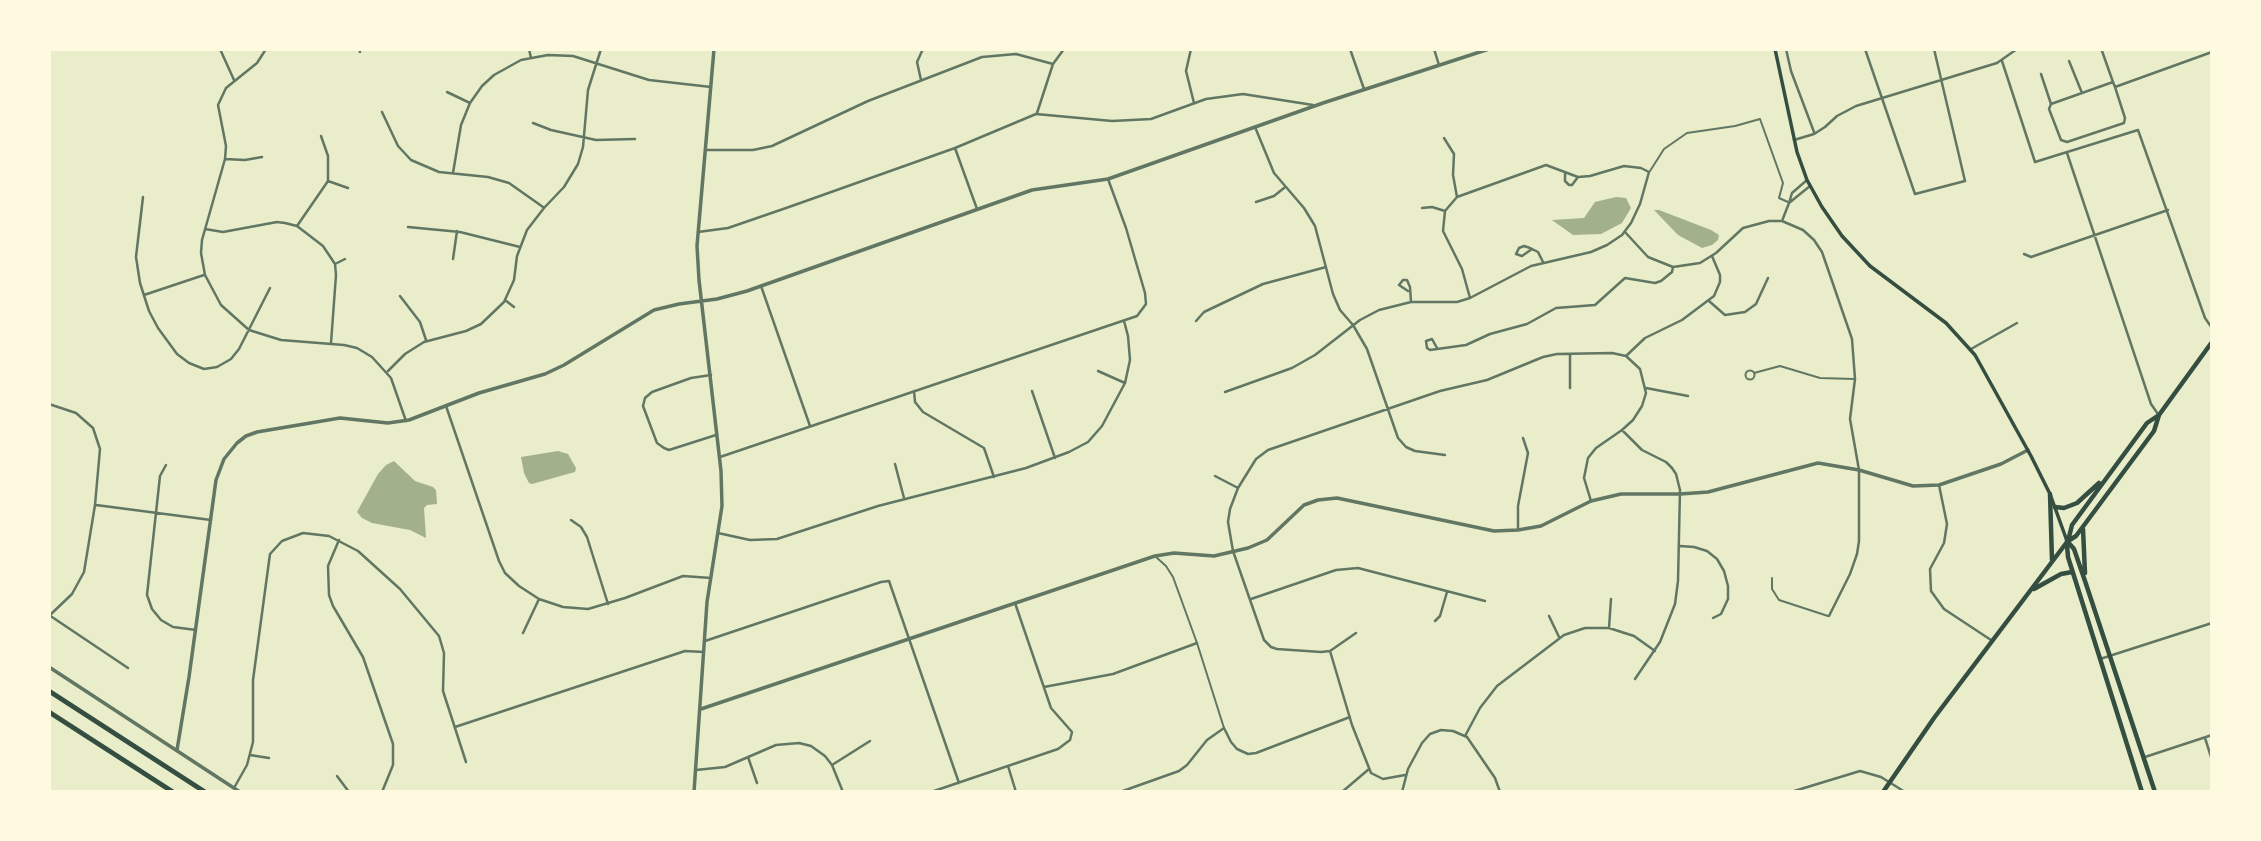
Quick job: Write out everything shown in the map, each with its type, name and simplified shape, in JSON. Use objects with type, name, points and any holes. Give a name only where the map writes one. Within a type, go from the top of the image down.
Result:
[{"type":"highway","points":[[49,691],[205,792]]},
{"type":"highway","points":[[49,712],[173,792]]},
{"type":"main road","points":[[1775,49],[1794,140],[1807,180],[1832,222],[1861,257],[1888,282],[1946,324],[1970,349],[1984,368],[2028,450],[2050,494],[2067,541],[2074,548],[2155,792]]},
{"type":"main road","points":[[1883,792],[2067,541],[2076,537],[2154,430],[2159,415],[2212,342]]},
{"type":"main road","points":[[2142,792],[2072,572],[2067,541],[2072,525],[2106,478],[2147,423],[2159,415]]},
{"type":"main road","points":[[2055,507],[2064,508],[2077,503],[2106,478]]},
{"type":"main road","points":[[2050,494],[2053,550],[2051,563]]},
{"type":"main road","points":[[2085,524],[2082,536],[2085,581]]},
{"type":"main road","points":[[2030,591],[2072,572]]},
{"type":"street","points":[[220,49],[234,80]]},
{"type":"street","points":[[266,49],[257,63],[234,80],[221,96],[218,105],[226,146],[225,159],[204,229],[201,253],[205,275],[221,305],[249,330],[281,340],[351,346],[367,353],[387,372],[405,421]]},
{"type":"street","points":[[529,49],[531,58]]},
{"type":"street","points":[[387,372],[412,348],[426,340],[473,328],[493,314],[505,300],[514,280],[520,247],[531,223],[564,187],[581,156],[588,90],[601,49]]},
{"type":"street","points":[[694,792],[705,641],[722,491],[698,265],[698,232],[714,49]]},
{"type":"street","points":[[921,80],[917,65],[923,49]]},
{"type":"street","points":[[1036,114],[1053,64],[1064,49]]},
{"type":"street","points":[[1191,49],[1185,71],[1194,103]]},
{"type":"street","points":[[1350,49],[1364,90]]},
{"type":"street","points":[[1434,49],[1439,65]]},
{"type":"street","points":[[177,750],[216,480],[221,464],[237,443],[257,432],[340,418],[405,421],[479,393],[545,374],[654,310],[732,296],[1046,186],[1108,179],[1489,49]]},
{"type":"street","points":[[1786,49],[1791,71],[1814,134]]},
{"type":"street","points":[[1865,49],[1915,194],[1965,181],[1934,49]]},
{"type":"street","points":[[1794,140],[1814,134],[1838,116],[1882,97],[2002,61],[2017,49]]},
{"type":"street","points":[[2041,74],[2051,104],[2049,109],[2061,140],[2067,142],[2124,123],[2125,118],[2102,51]]},
{"type":"street","points":[[2051,104],[2212,52]]},
{"type":"street","points":[[453,173],[461,125],[470,103],[482,86],[512,64],[531,58],[561,55],[649,80],[711,87]]},
{"type":"street","points":[[706,150],[753,150],[772,146],[868,102],[971,60],[993,55],[1024,55],[1053,64]]},
{"type":"street","points":[[2002,61],[2035,162],[2138,130],[2205,318],[2212,328]]},
{"type":"street","points":[[2069,61],[2082,93]]},
{"type":"street","points":[[447,92],[470,103]]},
{"type":"street","points":[[698,232],[728,228],[955,148],[1036,114],[1112,121],[1136,120],[1164,116],[1219,96],[1243,94],[1316,106]]},
{"type":"street","points":[[382,112],[406,156],[432,170],[488,177],[509,183],[544,208]]},
{"type":"street","points":[[533,123],[584,138],[605,141],[635,139]]},
{"type":"street","points":[[1255,127],[1266,158],[1284,188],[1304,208],[1315,226],[1333,294],[1340,310],[1353,325],[1367,349],[1398,438],[1406,447],[1415,451],[1445,455]]},
{"type":"street","points":[[297,226],[328,181],[328,156],[321,135]]},
{"type":"street","points":[[1444,138],[1454,153],[1453,175],[1457,197]]},
{"type":"street","points":[[955,148],[977,209]]},
{"type":"street","points":[[2067,153],[2151,404],[2159,415]]},
{"type":"street","points":[[225,159],[262,157]]},
{"type":"street","points":[[1225,392],[1292,369],[1370,313],[1411,302],[1450,303],[1470,298],[1543,262],[1599,249],[1625,232],[1640,204],[1649,172],[1642,168],[1624,166],[1578,177],[1552,165],[1546,165],[1457,197],[1445,211],[1442,225],[1444,236],[1462,269],[1470,298]]},
{"type":"street","points":[[1565,173],[1565,181],[1568,184],[1572,185],[1578,177]]},
{"type":"street","points":[[720,457],[1140,314],[1146,300],[1134,254],[1108,179]]},
{"type":"street","points":[[1782,222],[1792,193],[1807,180]]},
{"type":"street","points":[[328,181],[348,188]]},
{"type":"street","points":[[1788,203],[1810,186]]},
{"type":"street","points":[[1256,202],[1274,196],[1284,188]]},
{"type":"street","points":[[144,197],[136,257],[144,295],[149,311],[170,346],[184,360],[204,369],[227,363],[239,349],[270,288]]},
{"type":"street","points":[[1422,208],[1432,207],[1445,211]]},
{"type":"street","points":[[2024,254],[2031,257],[2168,210]]},
{"type":"street","points":[[204,229],[223,232],[277,222],[297,226],[323,246],[335,264],[336,290],[331,343]]},
{"type":"street","points":[[1625,232],[1648,257],[1673,267],[1691,266],[1712,256],[1743,228],[1755,223],[1782,222],[1803,230],[1822,252],[1849,331],[1855,379],[1850,419],[1859,470],[1857,554],[1829,616]]},
{"type":"street","points":[[408,228],[457,232],[520,247]]},
{"type":"street","points":[[453,260],[457,232]]},
{"type":"street","points":[[1532,249],[1540,254],[1543,262]]},
{"type":"street","points":[[1626,356],[1645,338],[1682,320],[1709,302],[1720,282],[1718,268],[1712,256]]},
{"type":"street","points":[[335,264],[345,259]]},
{"type":"street","points":[[1196,321],[1204,312],[1263,284],[1325,267]]},
{"type":"street","points":[[1437,348],[1466,345],[1490,334],[1527,324],[1556,308],[1595,305],[1622,280],[1629,278],[1655,283],[1668,276],[1673,267]]},
{"type":"street","points":[[144,295],[205,275]]},
{"type":"street","points":[[1709,302],[1726,316],[1739,314],[1756,304],[1769,278]]},
{"type":"street","points":[[761,286],[810,426]]},
{"type":"street","points":[[1410,291],[1411,302]]},
{"type":"street","points":[[400,296],[420,322],[426,340]]},
{"type":"street","points":[[505,300],[514,307]]},
{"type":"street","points":[[718,533],[750,540],[777,539],[858,512],[1055,458],[1088,442],[1102,426],[1125,383],[1130,360],[1124,321]]},
{"type":"street","points":[[1970,349],[2017,323]]},
{"type":"street","points":[[1356,633],[1330,651],[1308,653],[1271,647],[1265,640],[1233,551],[1228,522],[1238,488],[1256,459],[1268,450],[1440,391],[1487,380],[1543,357],[1612,353],[1626,356],[1640,369],[1646,388],[1642,406],[1622,430],[1596,448],[1588,458],[1584,478],[1591,501]]},
{"type":"street","points":[[1570,354],[1570,388]]},
{"type":"street","points":[[1098,372],[1125,383]]},
{"type":"street","points":[[711,375],[691,378],[652,393],[645,398],[643,406],[657,443],[664,449],[669,450],[718,435]]},
{"type":"street","points":[[1646,388],[1688,396]]},
{"type":"street","points":[[914,391],[915,402],[923,412],[984,448],[993,477]]},
{"type":"street","points":[[1032,391],[1055,458]]},
{"type":"street","points":[[49,404],[76,413],[93,428],[100,449],[95,505],[84,572],[72,594],[49,615],[128,668]]},
{"type":"street","points":[[446,406],[499,561],[510,579],[539,598],[577,609],[608,604],[683,576],[711,579]]},
{"type":"street","points":[[1622,430],[1642,450],[1672,468],[1680,494],[1675,604],[1655,651],[1635,679]]},
{"type":"street","points":[[1518,530],[1518,506],[1528,453],[1523,438]]},
{"type":"street","points":[[701,709],[1155,556],[1174,553],[1214,556],[1267,540],[1304,505],[1318,500],[1337,498],[1494,531],[1518,530],[1552,522],[1591,501],[1621,494],[1707,492],[1818,463],[1859,470],[1913,486],[1940,485],[2001,464],[2028,450]]},
{"type":"street","points":[[895,464],[904,499]]},
{"type":"street","points":[[166,465],[160,475],[146,587],[148,602],[155,615],[167,624],[196,630]]},
{"type":"street","points":[[1215,476],[1238,488]]},
{"type":"street","points":[[1940,485],[1947,515],[1947,531],[1930,569],[1931,591],[1944,609],[1992,641]]},
{"type":"street","points":[[95,505],[211,520]]},
{"type":"street","points":[[571,520],[581,527],[587,537],[608,604]]},
{"type":"street","points":[[234,788],[250,755],[253,742],[254,662],[270,554],[282,541],[296,534],[320,534],[339,540],[358,551],[387,576],[439,636],[444,653],[442,688],[466,762]]},
{"type":"street","points":[[339,540],[327,571],[329,594],[333,606],[363,657],[394,751],[391,772],[382,792]]},
{"type":"street","points":[[1679,546],[1707,551],[1717,559],[1724,571],[1728,599],[1721,614],[1713,618]]},
{"type":"street","points":[[1251,599],[1345,568],[1358,568],[1485,601]]},
{"type":"street","points":[[705,641],[888,581],[959,783]]},
{"type":"street","points":[[1435,621],[1440,616],[1447,592]]},
{"type":"street","points":[[523,633],[539,598]]},
{"type":"street","points":[[1609,628],[1611,599]]},
{"type":"street","points":[[931,792],[1058,749],[1070,740],[1072,732],[1051,708],[1015,603]]},
{"type":"street","points":[[1549,616],[1559,638]]},
{"type":"street","points":[[2100,659],[2212,623]]},
{"type":"street","points":[[1465,736],[1480,708],[1497,686],[1559,638],[1585,628],[1609,628],[1634,636],[1655,651]]},
{"type":"street","points":[[1044,687],[1113,674],[1197,643]]},
{"type":"street","points":[[455,727],[685,651],[704,652]]},
{"type":"street","points":[[1330,651],[1369,769],[1376,777],[1383,779],[1407,774]]},
{"type":"street","points":[[49,667],[240,792]]},
{"type":"street","points":[[1120,792],[1180,771],[1207,740],[1224,728],[1233,745],[1250,754],[1350,717]]},
{"type":"street","points":[[1402,792],[1407,774],[1422,743],[1430,734],[1447,730],[1465,736],[1486,763],[1500,792]]},
{"type":"street","points":[[2144,758],[2212,735]]},
{"type":"street","points":[[2205,738],[2212,760]]},
{"type":"street","points":[[832,765],[870,741]]},
{"type":"street","points":[[696,770],[725,767],[782,744],[799,743],[816,748],[832,765],[843,792]]},
{"type":"street","points":[[250,755],[270,758]]},
{"type":"street","points":[[748,757],[757,783]]},
{"type":"street","points":[[1008,766],[1016,792]]},
{"type":"street","points":[[1342,792],[1369,769]]},
{"type":"street","points":[[1791,792],[1860,771],[1871,773],[1905,792]]},
{"type":"street","points":[[337,776],[349,792]]},
{"type":"lane","points":[[1649,172],[1664,149],[1687,133],[1735,126],[1760,119],[1783,183],[1779,198],[1788,203]]},
{"type":"lane","points":[[1754,373],[1780,366],[1820,378],[1855,379]]},
{"type":"lane","points":[[1155,556],[1166,566],[1172,577],[1197,643],[1224,728]]},
{"type":"lane","points":[[1772,578],[1772,589],[1779,600],[1829,616]]},
{"type":"shaded area","points":[[1616,197],[1626,198],[1631,208],[1622,223],[1601,234],[1573,235],[1552,220],[1584,218],[1595,202]]},
{"type":"shaded area","points":[[1654,210],[1711,230],[1719,235],[1718,240],[1702,248],[1678,235]]},
{"type":"shaded area","points":[[558,451],[568,454],[576,468],[575,472],[529,483],[521,457]]},
{"type":"shaded area","points":[[394,461],[415,481],[436,490],[437,504],[424,508],[426,538],[410,530],[372,523],[357,512],[378,474]]}]
